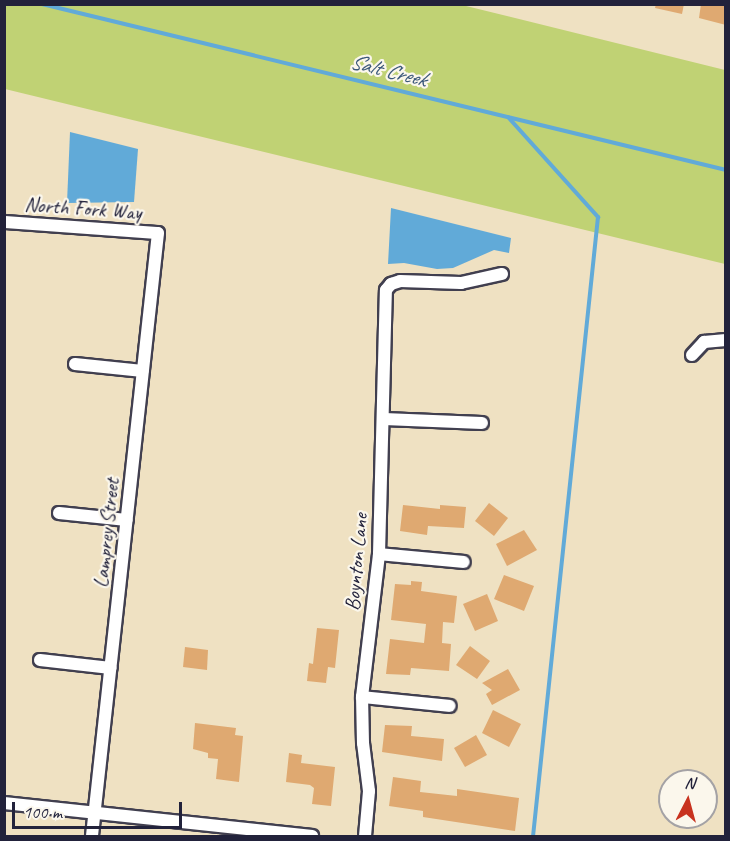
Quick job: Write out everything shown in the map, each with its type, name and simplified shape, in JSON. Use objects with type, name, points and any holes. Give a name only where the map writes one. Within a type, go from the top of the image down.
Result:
[{"type":"street","name":"North Fork Way","points":[[4,222],[158,233]]},
{"type":"street","name":"Lamprey Street","points":[[92,837],[158,233]]},
{"type":"street","name":"Boynton Lane","points":[[365,837],[369,791],[363,743],[362,697],[379,554],[386,290],[391,284],[400,281],[461,283],[502,274]]},
{"type":"street","points":[[692,356],[704,342],[716,339],[726,340]]},
{"type":"street","points":[[75,364],[143,370]]},
{"type":"street","points":[[384,418],[482,423]]},
{"type":"street","points":[[59,513],[126,520]]},
{"type":"street","points":[[379,554],[465,562]]},
{"type":"street","points":[[40,660],[111,668]]},
{"type":"street","points":[[362,697],[450,706]]},
{"type":"street","points":[[4,803],[263,834],[312,837]]},
{"type":"green space","points":[[5,4],[462,5],[725,70],[725,264],[5,89]]},
{"type":"water","points":[[70,132],[138,149],[134,202],[67,203]]},
{"type":"water","points":[[391,208],[511,238],[509,253],[494,250],[453,268],[437,269],[404,263],[388,264]]},
{"type":"building","points":[[656,4],[684,4],[682,14],[655,8]]},
{"type":"building","points":[[701,4],[726,4],[726,25],[699,18]]},
{"type":"building","points":[[489,503],[508,518],[494,536],[475,521]]},
{"type":"building","points":[[403,505],[440,509],[440,505],[466,507],[464,528],[428,526],[427,535],[400,531]]},
{"type":"building","points":[[524,530],[537,550],[507,566],[496,544]]},
{"type":"building","points":[[504,575],[534,586],[524,611],[494,599]]},
{"type":"building","points":[[411,581],[422,582],[421,591],[457,596],[454,623],[443,622],[442,643],[451,644],[449,671],[411,668],[410,675],[386,674],[390,639],[424,643],[426,624],[391,620],[395,584],[411,585]]},
{"type":"building","points":[[487,594],[498,621],[475,631],[463,604]]},
{"type":"building","points":[[317,628],[339,630],[335,668],[328,667],[326,683],[307,681],[309,663],[313,664]]},
{"type":"building","points":[[470,646],[490,661],[477,679],[456,665]]},
{"type":"building","points":[[185,647],[208,650],[207,670],[183,667]]},
{"type":"building","points":[[508,669],[520,690],[492,705],[486,694],[492,690],[482,683]]},
{"type":"building","points":[[493,710],[521,724],[509,747],[482,733]]},
{"type":"building","points":[[195,723],[236,728],[235,735],[243,736],[239,782],[216,779],[218,759],[208,758],[208,753],[193,749]]},
{"type":"building","points":[[385,725],[412,726],[411,736],[444,739],[442,761],[382,752]]},
{"type":"building","points":[[476,735],[487,755],[465,767],[454,748]]},
{"type":"building","points":[[289,753],[302,755],[301,763],[335,767],[331,806],[312,804],[314,788],[310,785],[286,782]]},
{"type":"building","points":[[393,777],[421,781],[420,792],[457,796],[457,789],[519,798],[515,831],[423,817],[423,811],[389,806]]},
{"type":"waterway","name":"Salt Creek","points":[[42,4],[726,170]]},
{"type":"waterway","points":[[508,117],[598,217],[533,836]]}]
